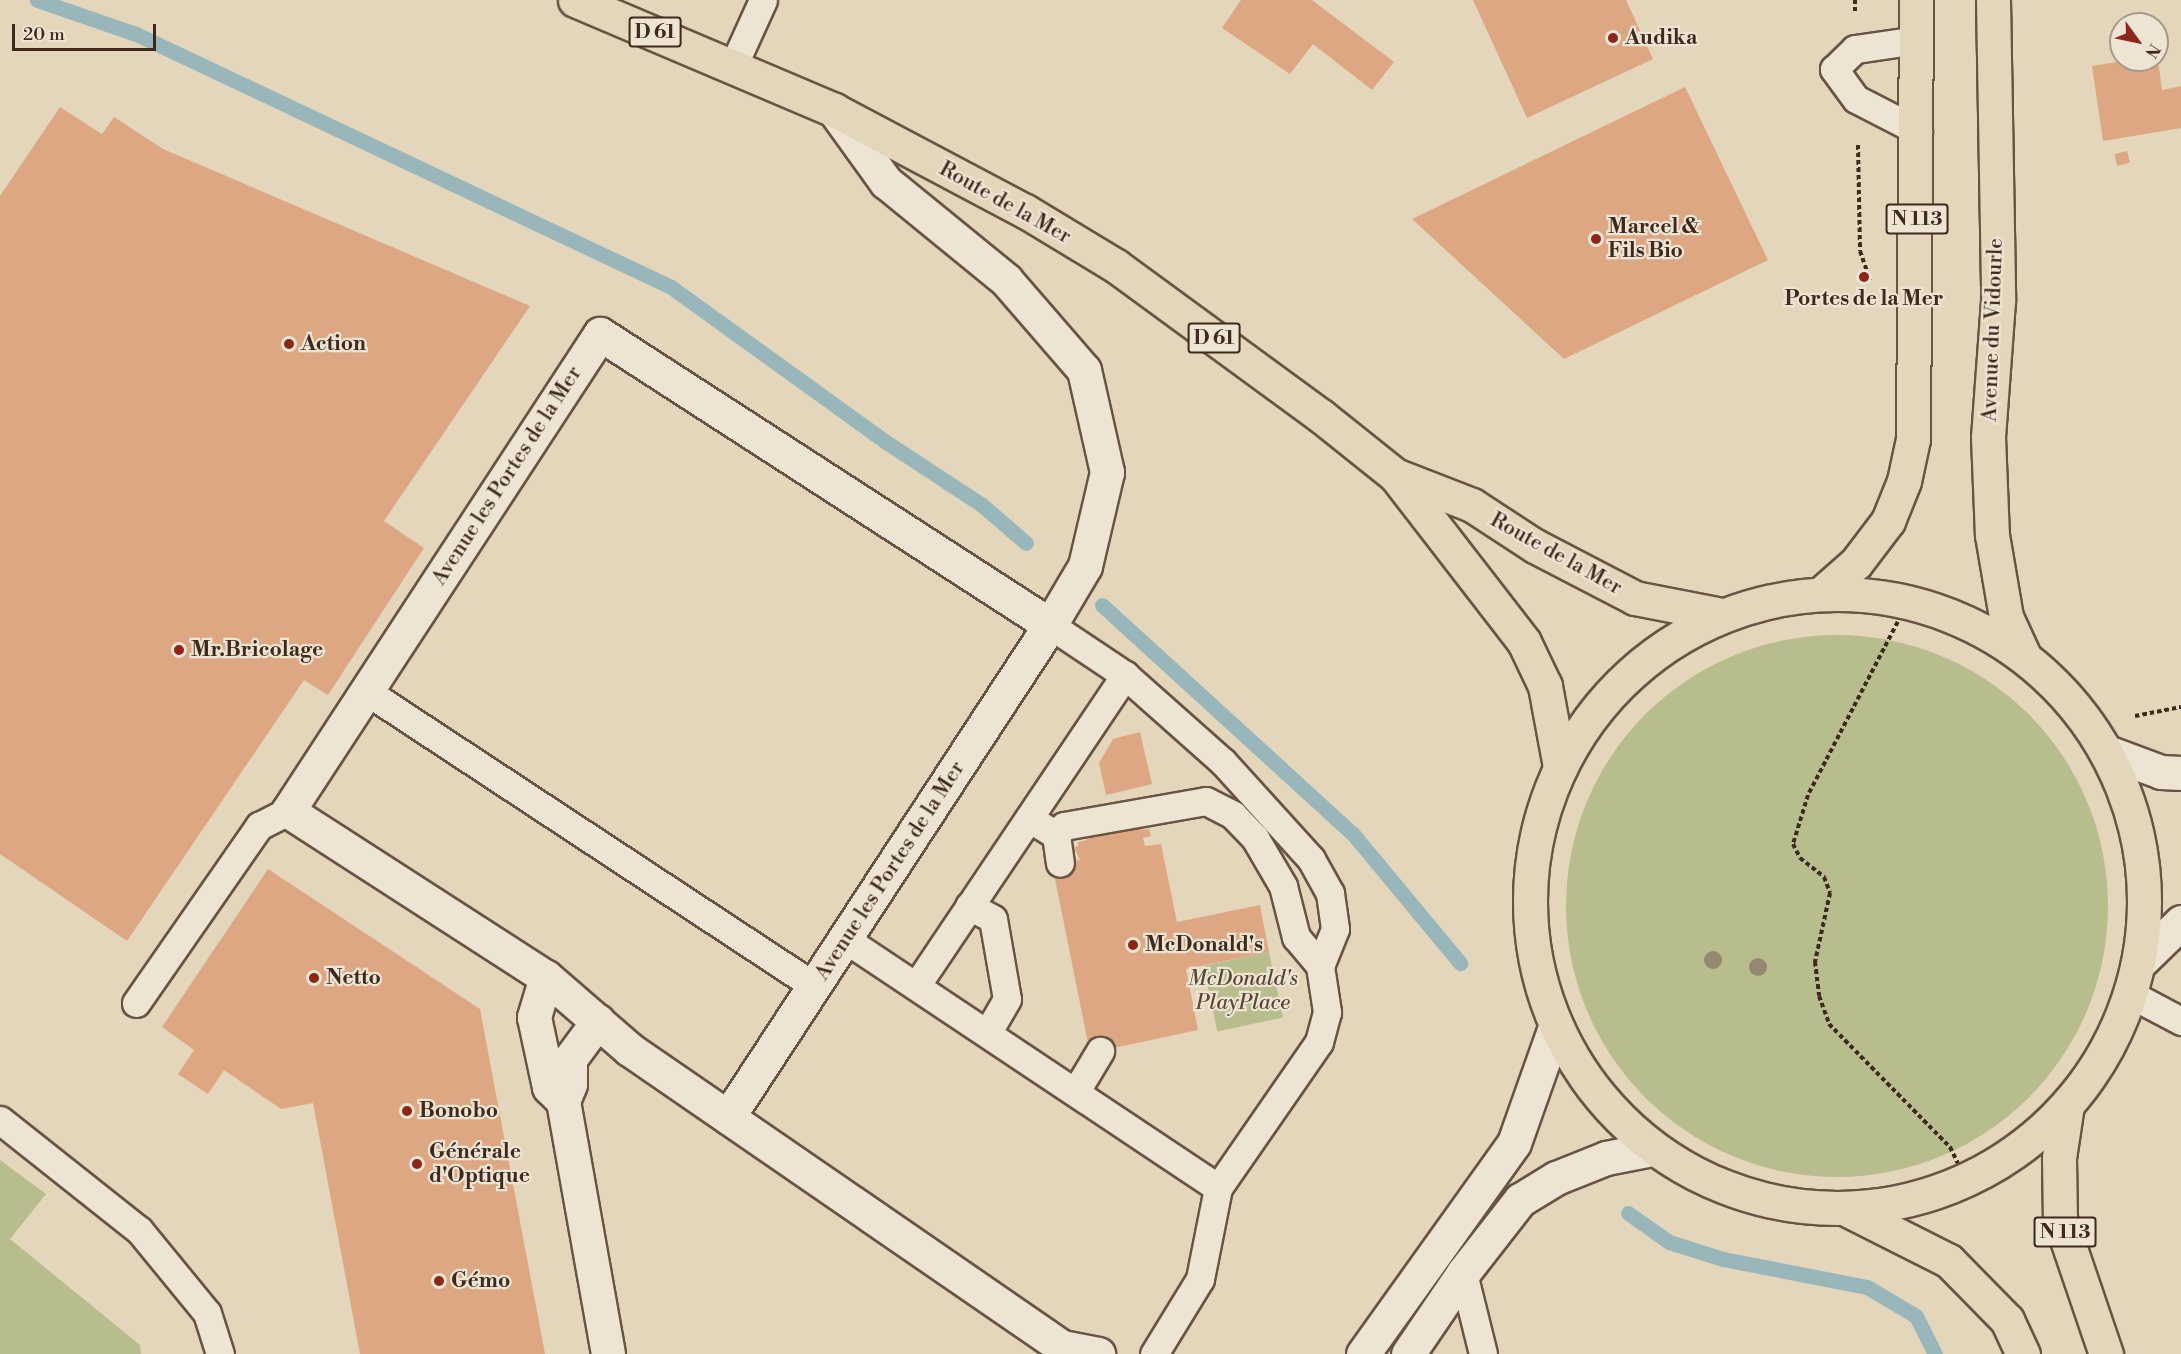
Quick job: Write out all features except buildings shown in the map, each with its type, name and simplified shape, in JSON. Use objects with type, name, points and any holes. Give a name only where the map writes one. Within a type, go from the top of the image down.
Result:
[{"type":"main road","name":"Route de la Mer","points":[[575,0],[734,64],[834,110],[1025,211],[1116,266],[1395,475],[1524,642],[1545,686],[1560,767]]},
{"type":"main road","name":"N 113","points":[[1822,593],[1856,563],[1888,521],[1905,481],[1913,439],[1918,131],[1916,0]]},
{"type":"main road","name":"Avenue du Vidourle","points":[[1993,0],[1998,301],[1989,437],[1992,535],[2006,617],[2022,654]]},
{"type":"main road","name":"Route de la Mer","points":[[1395,475],[1472,505],[1535,546],[1635,598],[1722,615]]},
{"type":"main road","points":[[1822,593],[1876,595],[1908,602],[1978,626],[2022,654],[2070,699],[2107,752],[2129,802],[2142,855],[2145,909],[2134,979],[2104,1053],[2067,1105],[2031,1140],[1990,1169],[1944,1190],[1895,1203],[1846,1209],[1777,1204],[1712,1183],[1652,1149],[1596,1094],[1555,1027],[1535,964],[1529,897],[1538,830],[1560,767],[1589,718],[1627,676],[1672,641],[1722,615],[1822,593]]},
{"type":"main road","name":"N 113","points":[[2067,1105],[2059,1158],[2060,1220],[2106,1354]]},
{"type":"main road","points":[[1846,1209],[1949,1261],[2007,1320],[2023,1354]]},
{"type":"street","name":"Avenue les Portes de la Mer","points":[[728,1117],[1050,625],[1085,566],[1107,472],[1084,370],[1006,280],[886,182],[834,110]]},
{"type":"street","name":"Avenue les Portes de la Mer","points":[[288,811],[600,333],[1050,625]]},
{"type":"street","points":[[2107,752],[2151,770],[2181,773]]},
{"type":"street","points":[[288,811],[546,977],[629,1049],[1063,1351],[1098,1354]]},
{"type":"street","points":[[2134,979],[2181,922]]},
{"type":"street","points":[[546,977],[534,1017],[549,1088],[563,1101]]},
{"type":"street","points":[[598,1021],[570,1059],[570,1084],[563,1101],[608,1354]]},
{"type":"street","points":[[1363,1354],[1514,1143],[1555,1027]]},
{"type":"street","points":[[1408,1354],[1463,1273],[1520,1200],[1556,1178],[1606,1158],[1652,1149]]},
{"type":"lane","points":[[734,64],[764,0]]},
{"type":"lane","points":[[1917,40],[1855,49],[1834,69],[1856,99],[1918,131]]},
{"type":"lane","points":[[1050,625],[1125,675],[1223,762],[1311,859],[1330,893],[1335,929],[1320,966],[1327,1012],[1319,1042],[1218,1188],[1200,1279],[1154,1354]]},
{"type":"lane","points":[[916,986],[1125,675]]},
{"type":"lane","points":[[366,691],[814,986]]},
{"type":"lane","points":[[1056,835],[1064,826],[1206,801],[1233,815],[1255,838],[1283,886],[1296,937],[1320,966]]},
{"type":"lane","points":[[136,1003],[259,826],[288,811]]},
{"type":"lane","points":[[1028,817],[1056,835],[1060,863]]},
{"type":"lane","points":[[969,906],[993,919],[1007,999],[987,1033]]},
{"type":"lane","points":[[845,939],[1076,1091],[1218,1188]]},
{"type":"lane","points":[[2134,979],[2181,1021]]},
{"type":"lane","points":[[1076,1091],[1100,1051]]},
{"type":"lane","points":[[0,1120],[139,1230],[207,1313],[220,1354]]},
{"type":"lane","points":[[1463,1273],[1483,1354]]},
{"type":"path","points":[[1855,49],[1856,0]]},
{"type":"path","points":[[1856,99],[1860,251],[1874,291]]},
{"type":"path","points":[[1908,602],[1808,795],[1793,844],[1800,858],[1824,877],[1830,893],[1815,962],[1819,996],[1829,1024],[1950,1147],[1965,1180]]},
{"type":"green space","points":[[1837,635],[1890,640],[1941,655],[1988,680],[2029,714],[2063,755],[2088,802],[2103,853],[2108,906],[2103,959],[2088,1010],[2063,1057],[2029,1098],[1988,1132],[1941,1157],[1890,1172],[1837,1177],[1784,1172],[1733,1157],[1686,1132],[1645,1098],[1611,1057],[1586,1010],[1571,959],[1566,906],[1571,853],[1586,802],[1611,755],[1645,714],[1686,680],[1733,655],[1784,640]]},
{"type":"green space","name":"McDonald's PlayPlace","points":[[1269,952],[1283,1018],[1217,1031],[1203,966]]},
{"type":"green space","points":[[0,1160],[46,1194],[10,1239],[140,1345],[141,1354],[0,1354]]},
{"type":"waterway","points":[[37,0],[136,34],[671,287],[886,442],[982,505],[1026,543]]},
{"type":"waterway","points":[[1102,605],[1353,834],[1460,963]]},
{"type":"waterway","points":[[1628,1213],[1669,1242],[1723,1259],[1867,1287],[1916,1316],[1935,1354]]},
{"type":"place","name":"Audika","points":[[1613,38]]},
{"type":"place","name":"Marcel & Fils Bio","points":[[1596,239]]},
{"type":"place","name":"Portes de la Mer","points":[[1864,277]]},
{"type":"place","name":"Action","points":[[289,344]]},
{"type":"place","name":"Mr.Bricolage","points":[[179,650]]},
{"type":"place","name":"McDonald's","points":[[1133,945]]},
{"type":"place","name":"Netto","points":[[314,978]]},
{"type":"place","name":"Bonobo","points":[[407,1111]]},
{"type":"place","name":"Générale d'Optique","points":[[417,1164]]},
{"type":"place","name":"Gémo","points":[[439,1281]]}]
